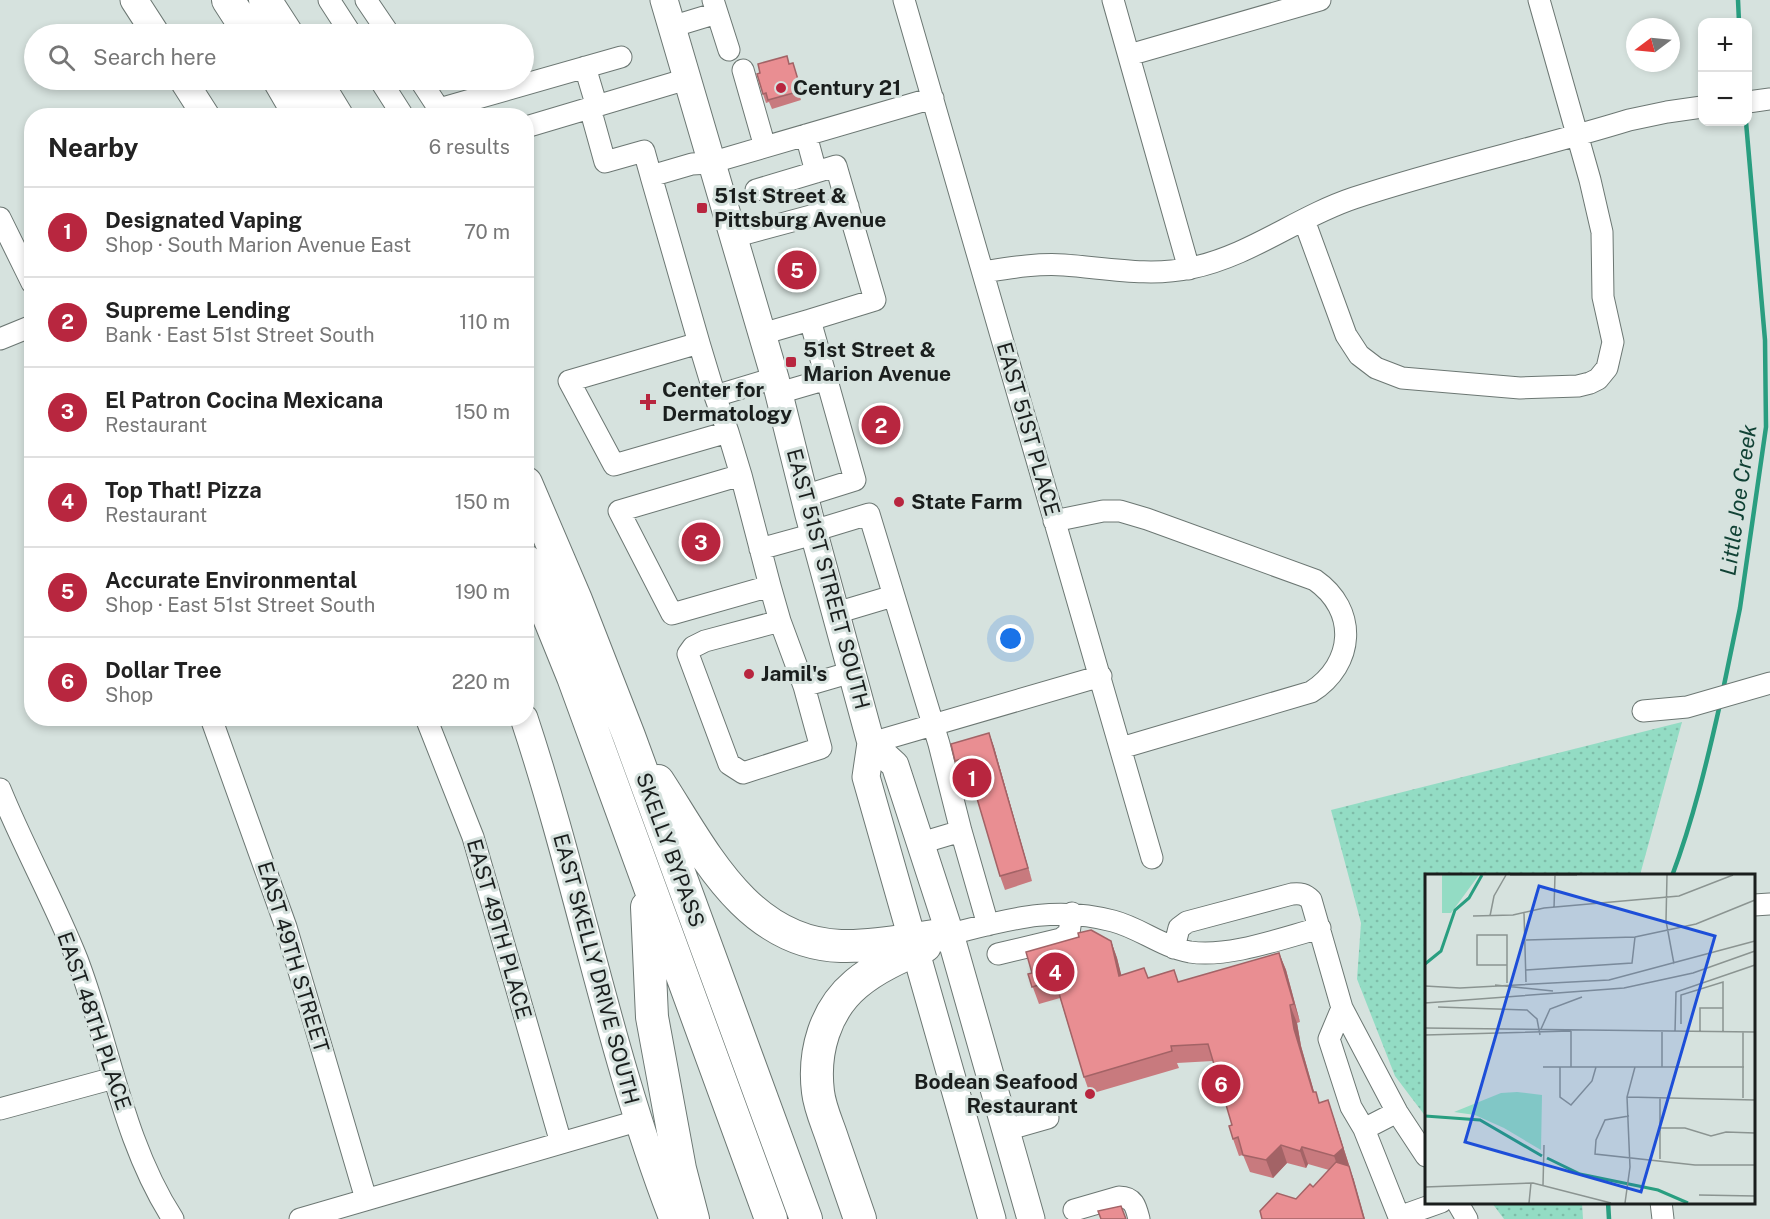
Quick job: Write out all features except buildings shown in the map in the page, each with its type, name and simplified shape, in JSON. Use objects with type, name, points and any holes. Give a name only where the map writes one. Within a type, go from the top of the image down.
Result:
[{"type":"highway","points":[[228,0],[244,24]]},
{"type":"highway","points":[[265,0],[281,24]]},
{"type":"highway","points":[[285,90],[295,108]]},
{"type":"highway","points":[[321,90],[332,108]]},
{"type":"highway","name":"SKELLY BYPASS","points":[[534,502],[576,600],[629,736],[806,1219]]},
{"type":"highway","name":"SKELLY BYPASS","points":[[534,581],[573,677],[771,1219]]},
{"type":"highway","points":[[629,736],[724,882],[743,904],[765,920],[793,935],[840,946],[914,944],[950,934]]},
{"type":"highway","points":[[645,873],[652,1017],[680,1169],[693,1219]]},
{"type":"highway","points":[[860,1219],[823,1113],[818,1092],[820,1045],[826,1022],[856,984],[914,944]]},
{"type":"main road","points":[[134,0],[150,24]]},
{"type":"main road","name":"EAST 51ST STREET SOUTH","points":[[663,0],[777,385],[804,496],[871,743],[866,777],[992,1219]]},
{"type":"main road","points":[[189,90],[201,108]]},
{"type":"main road","name":"EAST SKELLY DRIVE SOUTH","points":[[527,726],[547,789],[637,1121],[673,1219]]},
{"type":"main road","points":[[871,743],[896,765],[950,934],[1031,1219]]},
{"type":"street","points":[[329,0],[345,24]]},
{"type":"street","points":[[366,0],[382,24]]},
{"type":"street","name":"EAST 51ST PLACE","points":[[904,0],[1152,858]]},
{"type":"street","points":[[1113,0],[1189,269]]},
{"type":"street","points":[[1130,55],[1320,0]]},
{"type":"street","points":[[1304,220],[1346,335],[1359,355],[1376,368],[1402,378],[1520,388],[1578,386],[1590,383],[1603,374],[1610,361],[1613,342],[1603,297],[1603,249],[1599,212],[1539,0]]},
{"type":"street","points":[[671,27],[715,7],[729,50]]},
{"type":"street","points":[[534,82],[621,57]]},
{"type":"street","points":[[585,67],[605,162],[644,152],[699,343],[741,475],[780,621],[804,686],[821,748],[743,773],[729,764],[688,654],[693,646],[705,641],[780,621]]},
{"type":"street","points":[[743,70],[765,147]]},
{"type":"street","points":[[534,125],[687,79]]},
{"type":"street","points":[[386,90],[398,108]]},
{"type":"street","points":[[427,90],[438,108]]},
{"type":"street","points":[[442,108],[505,90]]},
{"type":"street","points":[[651,176],[692,164],[710,163],[933,98]]},
{"type":"street","points":[[1752,101],[1770,99]]},
{"type":"street","points":[[983,272],[1062,265],[1131,271],[1189,269],[1226,258],[1351,199],[1658,114],[1698,108]]},
{"type":"street","points":[[806,135],[816,172]]},
{"type":"street","points":[[756,190],[836,166],[875,300],[762,334]]},
{"type":"street","points":[[733,237],[848,206]]},
{"type":"street","points":[[0,218],[24,267]]},
{"type":"street","points":[[804,496],[855,480],[810,320]]},
{"type":"street","points":[[0,339],[24,329]]},
{"type":"street","points":[[699,343],[569,381],[614,465],[728,432]]},
{"type":"street","points":[[715,396],[827,379]]},
{"type":"street","points":[[741,475],[619,511],[672,614],[770,586]]},
{"type":"street","points":[[1054,521],[1103,511],[1120,511],[1147,519],[1315,580],[1327,588],[1343,613],[1346,629],[1342,657],[1330,676],[1311,692],[1121,748]]},
{"type":"street","points":[[760,549],[869,514],[939,744],[942,764],[988,925]]},
{"type":"street","points":[[836,613],[893,596]]},
{"type":"street","points":[[804,686],[852,672]]},
{"type":"street","points":[[871,743],[1101,676]]},
{"type":"street","points":[[1643,711],[1687,707],[1762,686]]},
{"type":"street","name":"EAST 49TH STREET","points":[[214,726],[286,927],[366,1199]]},
{"type":"street","name":"EAST 49TH PLACE","points":[[429,726],[472,837],[561,1143]]},
{"type":"street","name":"EAST 48TH PLACE","points":[[0,789],[77,960],[135,1141],[160,1199],[173,1219]]},
{"type":"street","points":[[921,843],[961,831]]},
{"type":"street","points":[[1174,948],[1179,928],[1187,922],[1292,894],[1300,893],[1311,900],[1342,1008],[1397,1113],[1425,1155]]},
{"type":"street","points":[[1755,905],[1770,904]]},
{"type":"street","points":[[950,934],[1019,917],[1066,912],[1114,921],[1174,948],[1191,952],[1219,952],[1320,928]]},
{"type":"street","points":[[998,954],[1061,939],[1069,933],[1071,914]]},
{"type":"street","points":[[1342,1008],[1329,1039],[1350,1107],[1364,1129],[1400,1218],[1438,1204]]},
{"type":"street","points":[[0,1109],[114,1078]]},
{"type":"street","points":[[1364,1129],[1397,1113]]},
{"type":"street","points":[[1006,1130],[1048,1118]]},
{"type":"street","points":[[300,1219],[637,1121]]},
{"type":"street","points":[[1074,1210],[1125,1197],[1135,1204],[1139,1219]]},
{"type":"street","points":[[1458,1204],[1467,1219]]},
{"type":"street","points":[[1661,1204],[1663,1219]]},
{"type":"green space","points":[[1682,722],[1640,874],[1425,874],[1425,1116],[1395,1076],[1357,979],[1361,923],[1331,810]]},
{"type":"green space","points":[[1493,1204],[1582,1204],[1583,1219],[1504,1219]]},
{"type":"waterway","name":"Little Joe Creek","points":[[1738,0],[1739,18]]},
{"type":"waterway","name":"Little Joe Creek","points":[[1723,690],[1740,608],[1766,427],[1765,340],[1746,126]]},
{"type":"waterway","name":"Little Joe Creek","points":[[1673,874],[1699,791],[1720,704]]},
{"type":"waterway","name":"Little Joe Creek","points":[[1608,1204],[1609,1219]]},
{"type":"place","name":"Century 21","points":[[781,88]]},
{"type":"place","name":"51st Street & Pittsburg Avenue","points":[[702,208]]},
{"type":"place","name":"Accurate Environmental","points":[[797,270]]},
{"type":"place","name":"51st Street & Marion Avenue","points":[[791,362]]},
{"type":"place","name":"Center for Dermatology","points":[[648,402]]},
{"type":"place","name":"Supreme Lending","points":[[881,425]]},
{"type":"place","name":"State Farm","points":[[899,502]]},
{"type":"place","name":"El Patron Cocina Mexicana","points":[[701,542]]},
{"type":"place","name":"Jamil's","points":[[749,674]]},
{"type":"place","name":"Designated Vaping","points":[[972,778]]},
{"type":"place","name":"Top That! Pizza","points":[[1055,972]]},
{"type":"place","name":"Dollar Tree","points":[[1221,1084]]},
{"type":"place","name":"Bodean Seafood Restaurant","points":[[1090,1094]]}]
